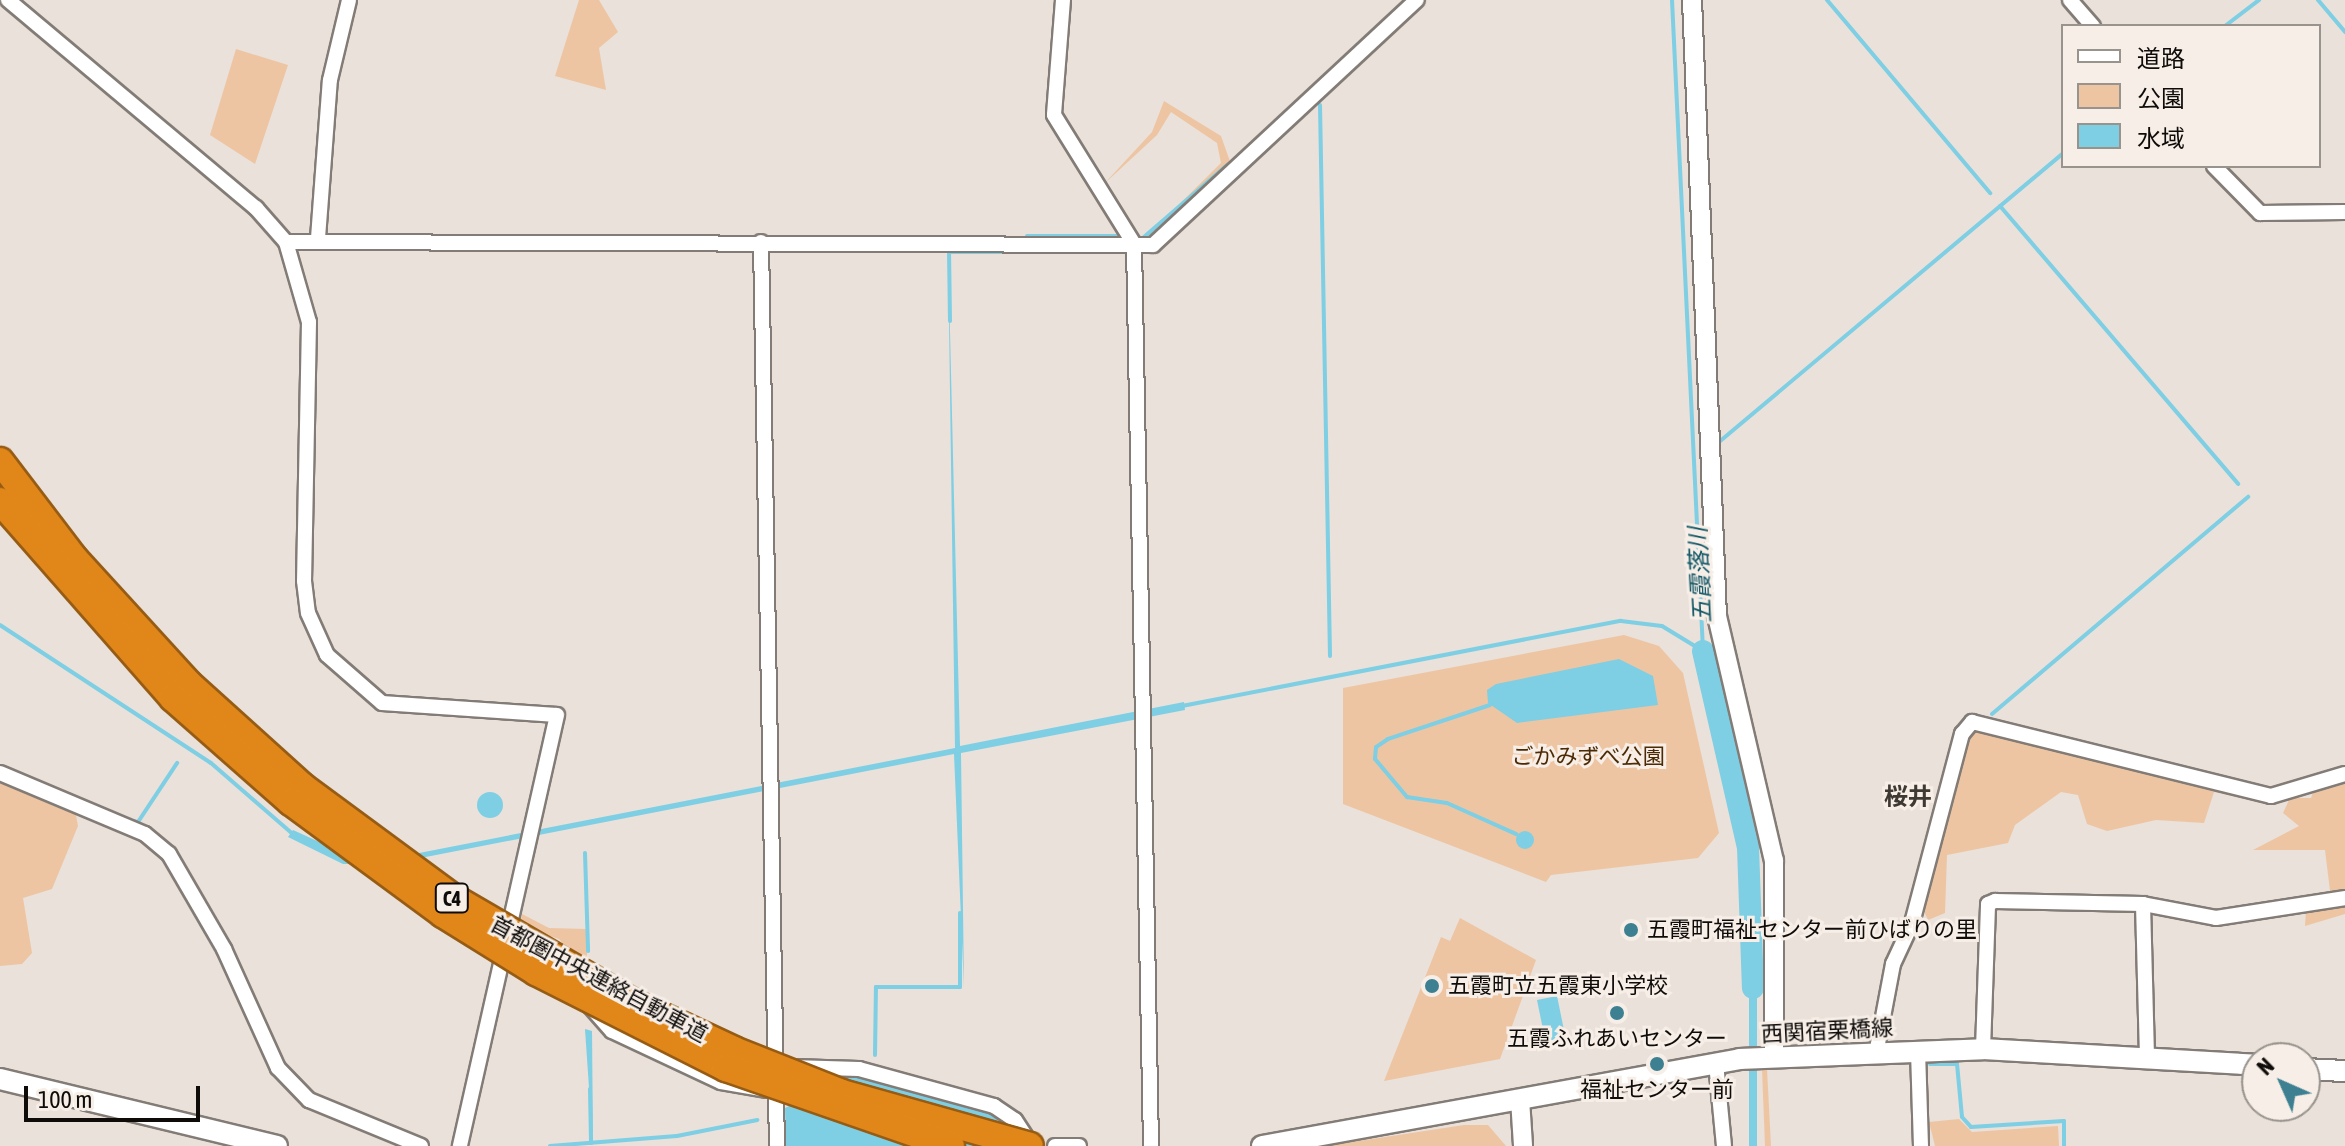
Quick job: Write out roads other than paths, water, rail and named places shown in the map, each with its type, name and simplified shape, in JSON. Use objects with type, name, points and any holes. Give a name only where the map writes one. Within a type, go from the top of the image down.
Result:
[{"type":"highway","name":"首都圏中央連絡自動車道","points":[[0,461],[74,558],[188,683],[303,787],[452,897],[623,997],[734,1050],[842,1093],[1030,1146]]},
{"type":"highway","name":"首都圏中央連絡自動車道","points":[[0,501],[173,698],[291,802],[443,914],[536,972],[726,1068],[951,1146]]},
{"type":"main road","name":"西関宿栗橋線","points":[[1262,1146],[1739,1059],[1983,1049],[2241,1064]]},
{"type":"main road","points":[[2321,1070],[2345,1071]]},
{"type":"main road","points":[[0,1079],[218,1139],[277,1146]]},
{"type":"street","points":[[8,0],[256,208],[286,242],[309,322],[304,581],[318,637],[342,674],[382,703],[557,715],[535,826],[460,1146]]},
{"type":"street","points":[[318,238],[330,80],[349,0]]},
{"type":"street","points":[[1063,0],[1054,115],[1134,244],[1151,1146]]},
{"type":"street","points":[[286,242],[318,238],[1153,245],[1417,0]]},
{"type":"street","points":[[1692,0],[1717,616],[1774,860],[1771,1057]]},
{"type":"street","points":[[2070,0],[2091,24]]},
{"type":"street","points":[[2216,168],[2260,213],[2345,212]]},
{"type":"street","points":[[761,242],[777,1146]]},
{"type":"street","points":[[1876,1054],[1893,964],[1912,923],[1962,734],[1972,722],[2271,796],[2345,774]]},
{"type":"street","points":[[0,773],[145,834],[169,854],[224,949],[278,1068],[309,1100],[421,1146]]},
{"type":"street","points":[[1983,1049],[1988,904],[2143,904],[2216,918],[2345,898]]},
{"type":"street","points":[[2143,904],[2147,1056]]},
{"type":"street","points":[[510,929],[544,936],[566,953],[586,1008],[612,1031],[734,1087],[776,1090]]},
{"type":"street","points":[[1918,1051],[1921,1146]]},
{"type":"street","points":[[1716,1063],[1724,1146]]},
{"type":"street","points":[[775,1069],[859,1069],[994,1106],[1015,1120],[1030,1146]]},
{"type":"street","points":[[1520,1099],[1523,1146]]},
{"type":"street","points":[[1055,1146],[1079,1146]]},
{"type":"water","points":[[948,248],[960,746],[1184,702],[1185,710],[961,753],[964,988],[954,754],[390,864],[343,864],[288,837],[293,830],[361,861],[409,855],[955,748]]},
{"type":"water","points":[[1619,659],[1653,676],[1658,705],[1517,723],[1488,703],[1487,690],[1496,684]]},
{"type":"water","points":[[490,792],[499,796],[503,805],[499,814],[490,818],[481,814],[477,805],[481,796]]},
{"type":"water","points":[[1525,831],[1534,840],[1525,849],[1516,840]]},
{"type":"water","points":[[1749,959],[1757,960],[1757,1146],[1749,1146]]},
{"type":"water","points":[[1557,996],[1566,1040],[1546,1044],[1537,1000]]},
{"type":"water","points":[[585,1029],[592,1031],[593,1146]]},
{"type":"water","points":[[785,1068],[873,1077],[998,1115],[1025,1146],[786,1146],[785,1108],[791,1105]]},
{"type":"waterway","name":"五霞落川","points":[[1672,0],[1703,649]]},
{"type":"waterway","points":[[1827,0],[1990,193]]},
{"type":"waterway","points":[[2228,24],[2259,0]]},
{"type":"waterway","points":[[2318,0],[2345,32]]},
{"type":"waterway","points":[[1320,105],[1330,656]]},
{"type":"waterway","points":[[1719,442],[2061,155]]},
{"type":"waterway","points":[[1144,237],[1227,165]]},
{"type":"waterway","points":[[2000,206],[2238,484]]},
{"type":"waterway","points":[[1027,236],[1118,236]]},
{"type":"waterway","points":[[950,321],[949,252],[1026,252]]},
{"type":"waterway","points":[[1992,714],[2248,497]]},
{"type":"waterway","points":[[1182,706],[1621,621],[1662,626],[1703,651]]},
{"type":"waterway","points":[[0,625],[211,763],[295,836]]},
{"type":"waterway","name":"五霞落川","points":[[1703,651],[1748,847],[1753,988]]},
{"type":"waterway","points":[[1490,705],[1388,739],[1376,747],[1375,759],[1407,797],[1447,803],[1516,834]]},
{"type":"waterway","points":[[127,820],[138,822],[177,763]]},
{"type":"waterway","points":[[585,853],[588,951]]},
{"type":"waterway","points":[[875,1055],[876,987],[960,987],[960,913]]},
{"type":"waterway","points":[[1930,1064],[1957,1064],[1962,1117],[1971,1127],[2064,1121],[2064,1146]]},
{"type":"waterway","points":[[590,1089],[591,1143]]},
{"type":"waterway","points":[[550,1146],[677,1136],[757,1120]]},
{"type":"place","name":"五霞町福祉センター前ひばりの里","points":[[1631,930]]},
{"type":"place","name":"五霞町立五霞東小学校","points":[[1432,986]]},
{"type":"place","name":"五霞ふれあいセンター","points":[[1617,1013]]},
{"type":"place","name":"福祉センター前","points":[[1657,1064]]},
{"type":"district","name":"桜井","points":[[1908,797]]},
{"type":"park label","name":"ごかみずべ公園","points":[[1588,757]]}]
